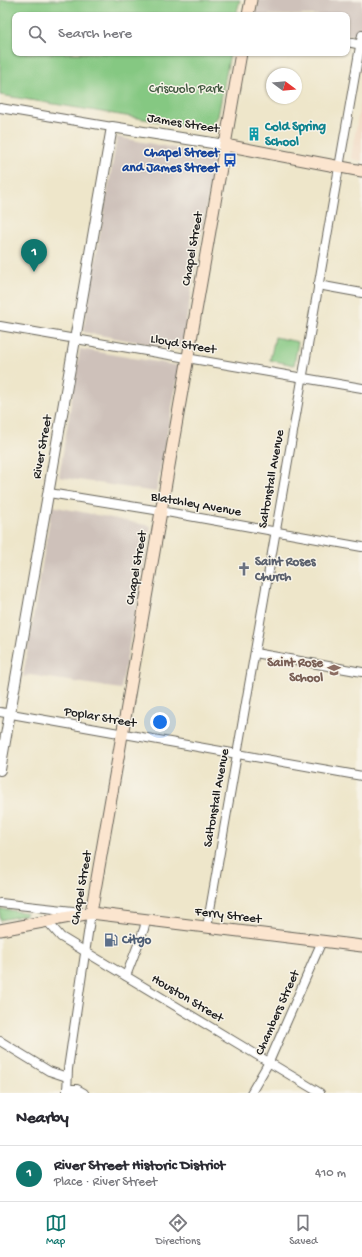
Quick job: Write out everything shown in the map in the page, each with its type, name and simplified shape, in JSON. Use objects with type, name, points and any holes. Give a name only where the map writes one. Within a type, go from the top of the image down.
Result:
[{"type":"main road","points":[[249,12],[251,0]]},
{"type":"main road","name":"Chapel Street","points":[[92,913],[240,56]]},
{"type":"main road","name":"James Street","points":[[225,145],[362,170]]},
{"type":"main road","name":"Ferry Street","points":[[0,930],[92,913],[362,946]]},
{"type":"street","name":"Saltonstall Avenue","points":[[207,927],[338,166],[362,35]]},
{"type":"street","points":[[350,43],[361,45]]},
{"type":"street","name":"James Street","points":[[0,108],[225,145]]},
{"type":"street","name":"River Street","points":[[0,770],[5,713],[49,493],[112,127]]},
{"type":"street","points":[[318,285],[362,293]]},
{"type":"street","name":"Lloyd Street","points":[[0,326],[362,388]]},
{"type":"street","name":"Blatchley Avenue","points":[[49,493],[161,511],[362,547]]},
{"type":"street","points":[[255,653],[362,672]]},
{"type":"street","name":"Poplar Street","points":[[5,713],[362,776]]},
{"type":"street","name":"Ferry Street","points":[[0,902],[92,913]]},
{"type":"street","name":"Chapel Street","points":[[67,1091],[67,1077],[92,913]]},
{"type":"street","points":[[126,976],[146,920]]},
{"type":"street","name":"Houston Street","points":[[47,921],[61,937],[320,1093]]},
{"type":"street","name":"Chambers Street","points":[[251,1093],[269,1062],[322,941]]},
{"type":"street","points":[[0,1041],[49,1071],[67,1077]]},
{"type":"street","points":[[67,1091],[77,1089],[84,1093]]},
{"type":"shaded area","points":[[259,0],[362,0],[362,37],[350,35],[350,12],[256,12]]},
{"type":"shaded area","points":[[362,93],[362,161],[352,159],[351,157]]},
{"type":"shaded area","points":[[117,137],[215,156],[181,350],[83,332]]},
{"type":"shaded area","points":[[80,349],[180,366],[156,492],[59,477]]},
{"type":"shaded area","points":[[52,506],[151,526],[121,689],[30,675],[23,677]]},
{"type":"green space","name":"Criscuolo Park","points":[[0,0],[240,0],[237,12],[12,12],[12,56],[229,56],[218,116],[212,125],[204,129],[0,95]]},
{"type":"green space","points":[[275,337],[298,342],[294,365],[270,360]]},
{"type":"green space","points":[[0,909],[24,912],[27,914],[0,920]]},
{"type":"place","name":"Cold Spring School","points":[[254,134]]},
{"type":"place","name":"Chapel Street and James Street","points":[[230,160]]},
{"type":"place","name":"River Street Historic District","points":[[34,272]]},
{"type":"place","name":"Saint Roses Church","points":[[244,569]]},
{"type":"place","name":"Saint Rose School","points":[[334,670]]},
{"type":"place","name":"Citgo","points":[[111,940]]}]
